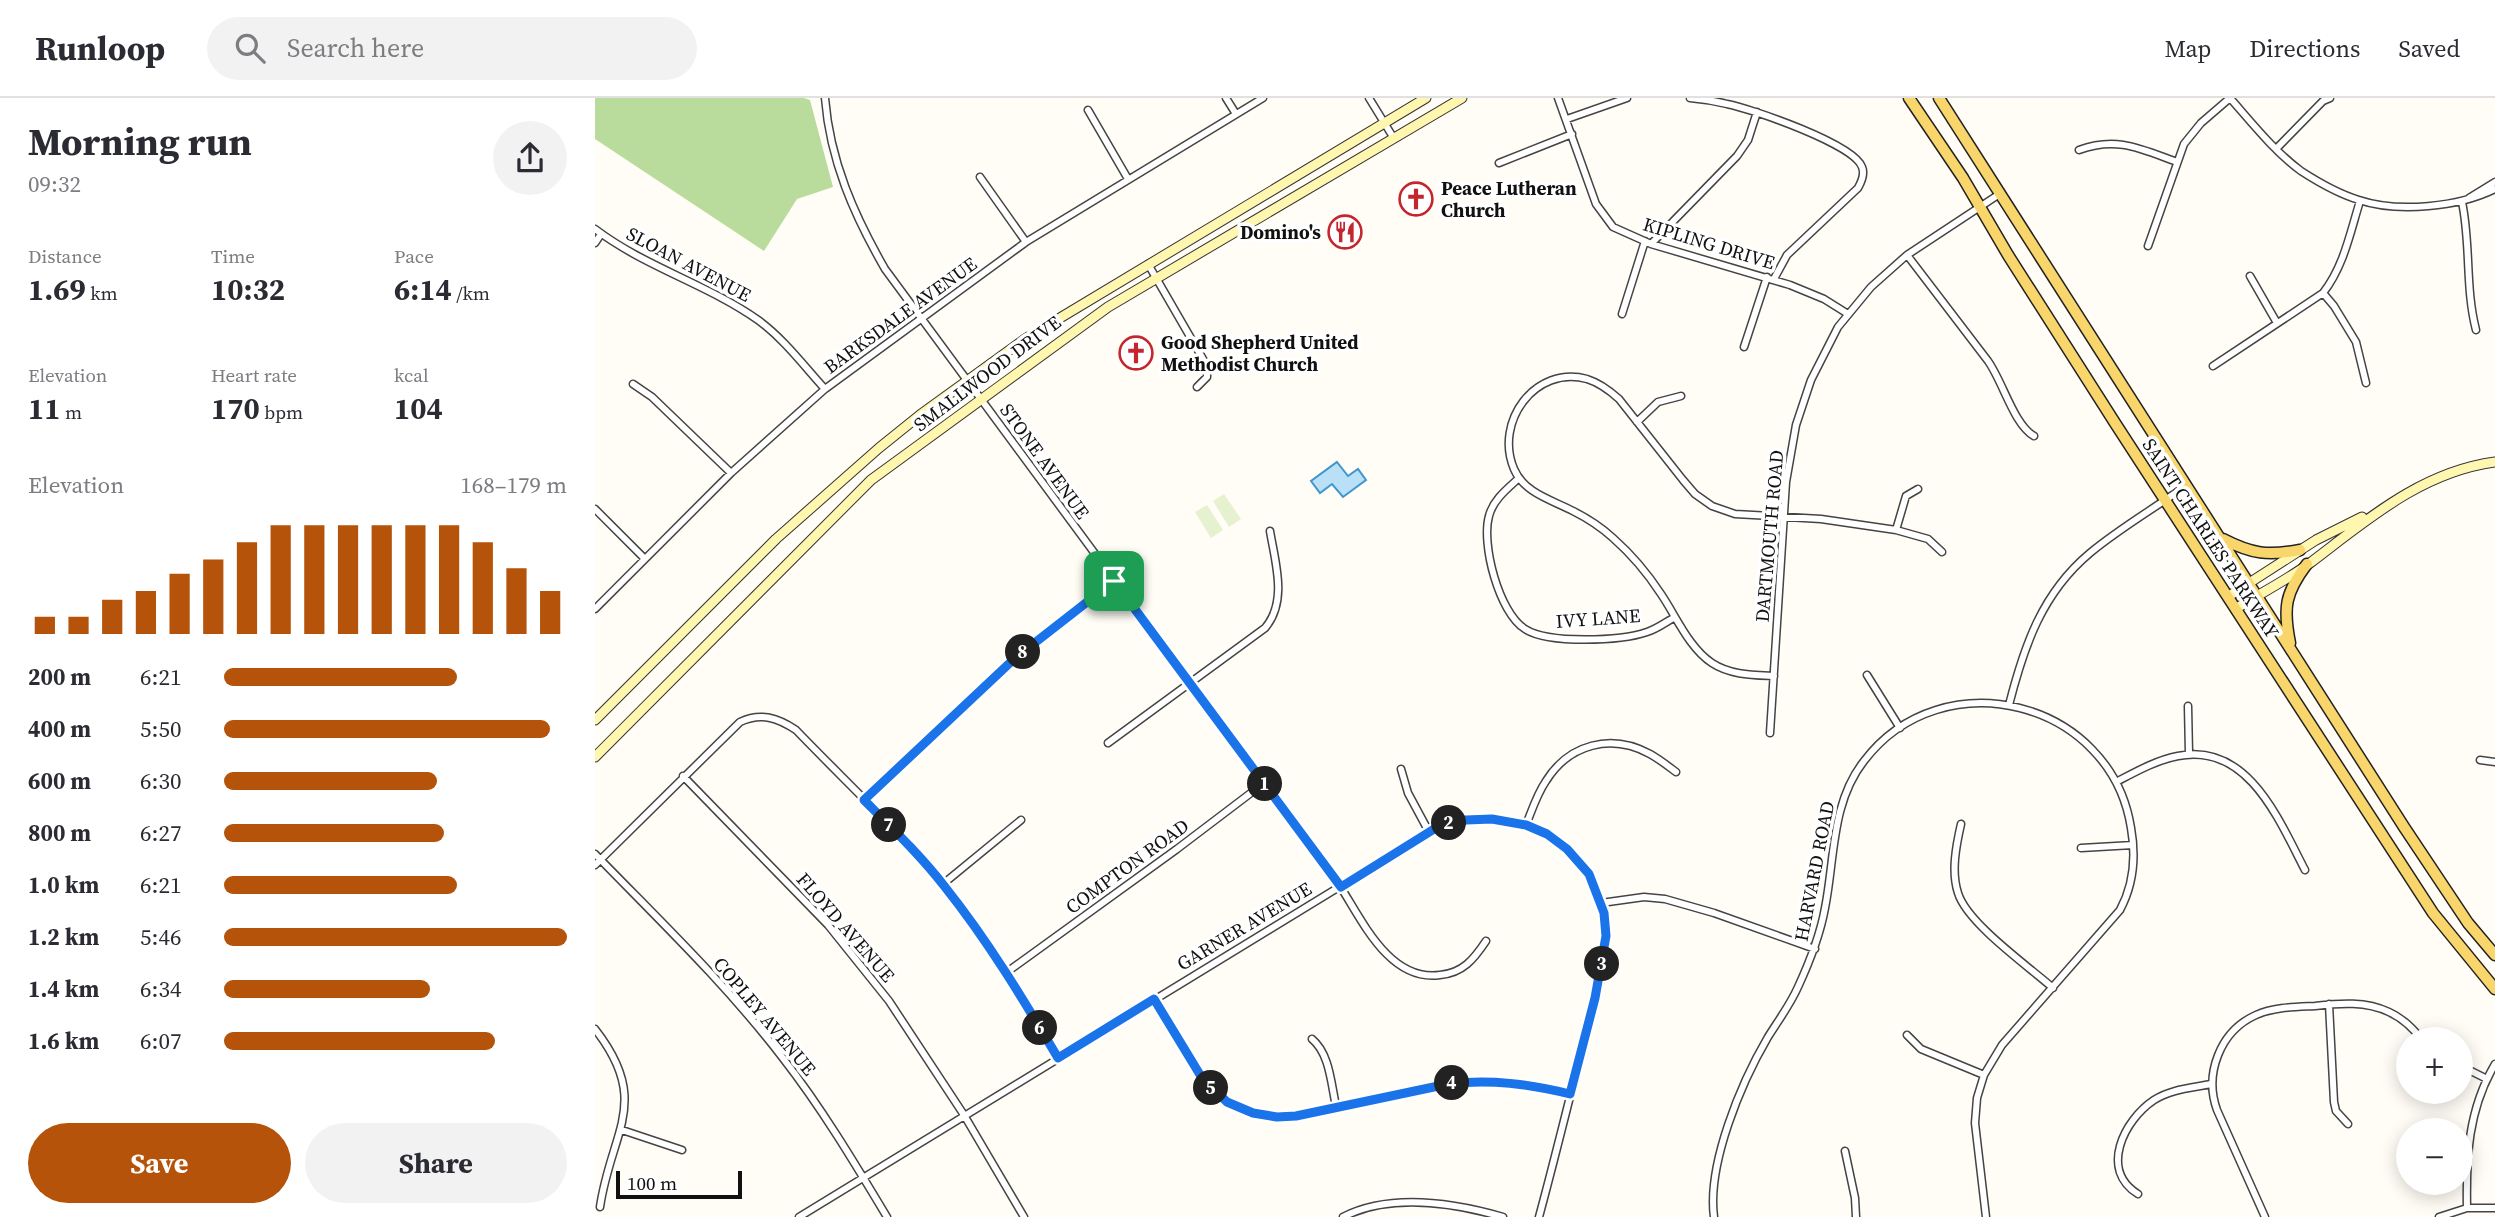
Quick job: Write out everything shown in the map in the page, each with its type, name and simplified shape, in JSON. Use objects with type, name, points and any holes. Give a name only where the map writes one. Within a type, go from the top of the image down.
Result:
[{"type":"main road","name":"SMALLWOOD DRIVE","points":[[595,720],[776,539],[879,448],[967,380],[1024,339],[1426,98]]},
{"type":"main road","name":"SMALLWOOD DRIVE","points":[[595,757],[871,480],[1083,323],[1462,98]]},
{"type":"main road","name":"SAINT CHARLES PARKWAY","points":[[1909,98],[1963,178],[1979,208],[2165,501],[2237,607],[2433,913],[2495,989]]},
{"type":"main road","name":"SAINT CHARLES PARKWAY","points":[[1939,98],[2434,873],[2468,923],[2495,955]]},
{"type":"main road","points":[[2229,596],[2300,550],[2416,488],[2446,475],[2495,462]]},
{"type":"main road","points":[[2237,607],[2307,564],[2388,504]]},
{"type":"main road","points":[[2220,538],[2261,554],[2275,555],[2300,550]]},
{"type":"main road","points":[[2291,649],[2286,624],[2286,604],[2295,581],[2307,564]]},
{"type":"street","name":"STONE AVENUE","points":[[825,98],[830,137],[848,198],[885,269],[1341,887],[1384,951],[1403,968],[1435,976],[1458,971],[1471,962],[1486,941]]},
{"type":"street","points":[[1226,98],[1236,114]]},
{"type":"street","name":"BARKSDALE AVENUE","points":[[595,609],[731,473],[825,390],[1026,242],[1263,98]]},
{"type":"street","points":[[1369,98],[1393,138]]},
{"type":"street","name":"KIPLING DRIVE","points":[[1558,98],[1596,204],[1619,231],[1771,278],[1824,299],[1848,314]]},
{"type":"street","points":[[1567,119],[1627,98]]},
{"type":"street","points":[[1690,98],[1726,103],[1781,120],[1844,150],[1857,159],[1863,169],[1858,188],[1787,254],[1771,278],[1744,347]]},
{"type":"street","points":[[2148,246],[2184,144],[2192,133],[2230,98],[2276,149],[2302,172],[2360,201],[2410,206],[2462,202],[2495,189]]},
{"type":"street","points":[[2276,149],[2325,99]]},
{"type":"street","points":[[1088,110],[1128,179]]},
{"type":"street","points":[[1622,314],[1648,242],[1738,156],[1748,140],[1757,112]]},
{"type":"street","points":[[1499,163],[1572,134]]},
{"type":"street","points":[[2079,150],[2101,143],[2120,143],[2177,162]]},
{"type":"street","points":[[980,177],[1026,242]]},
{"type":"street","points":[[2462,202],[2495,182]]},
{"type":"street","name":"DARTMOUTH ROAD","points":[[1770,733],[1788,463],[1800,411],[1816,369],[1828,344],[1848,314],[1871,287],[1907,255],[2001,194]]},
{"type":"street","points":[[2213,366],[2323,293],[2342,261],[2360,201]]},
{"type":"street","points":[[2462,202],[2469,301],[2476,330]]},
{"type":"street","points":[[595,243],[598,232]]},
{"type":"street","name":"SLOAN AVENUE","points":[[598,232],[648,262],[732,303],[761,322],[825,390]]},
{"type":"street","points":[[1907,255],[2000,379],[2021,427],[2034,436]]},
{"type":"street","points":[[1148,264],[1207,366],[1207,377],[1197,387]]},
{"type":"street","points":[[2250,276],[2277,323]]},
{"type":"street","points":[[2323,293],[2356,342],[2366,383]]},
{"type":"street","points":[[1773,676],[1736,672],[1710,662],[1675,617],[1661,593],[1613,539],[1588,519],[1534,491],[1518,478],[1508,448],[1509,429],[1515,412],[1527,397],[1542,386],[1565,378],[1576,377],[1597,383],[1619,399],[1683,480],[1703,501],[1712,506],[1735,514],[1785,516],[1896,530],[1928,539],[1942,552]]},
{"type":"street","points":[[633,384],[656,400],[731,473]]},
{"type":"street","points":[[1637,422],[1658,402],[1681,396]]},
{"type":"street","name":"IVY LANE","points":[[1518,478],[1495,503],[1487,526],[1496,585],[1508,612],[1520,625],[1534,633],[1552,638],[1588,638],[1644,633],[1675,617]]},
{"type":"street","points":[[2009,705],[2029,636],[2055,590],[2093,551],[2187,485]]},
{"type":"street","points":[[1896,530],[1906,496],[1918,489]]},
{"type":"street","points":[[595,509],[645,559]]},
{"type":"street","points":[[1108,743],[1271,621],[1279,596],[1270,531]]},
{"type":"street","points":[[864,800],[1014,659],[1114,581]]},
{"type":"street","points":[[1867,675],[1899,728]]},
{"type":"street","name":"HARVARD ROAD","points":[[1714,1217],[1712,1194],[1715,1172],[1734,1112],[1758,1057],[1796,993],[1815,949],[1826,907],[1836,831],[1844,798],[1864,760],[1899,728],[1943,707],[1974,703],[2026,708],[2064,726],[2092,748],[2118,781],[2129,813],[2133,845],[2131,882],[2120,909],[2002,1045],[1983,1075],[1977,1098],[1975,1124],[1986,1217]]},
{"type":"street","points":[[2188,706],[2189,754]]},
{"type":"street","points":[[597,860],[740,722],[748,718],[764,717],[783,721],[796,730],[943,884],[1007,972],[1058,1058]]},
{"type":"street","points":[[1526,825],[1539,792],[1553,771],[1570,755],[1590,746],[1610,742],[1629,746],[1652,755],[1677,772]]},
{"type":"street","points":[[2118,781],[2162,760],[2189,754],[2214,756],[2233,765],[2245,774],[2283,825],[2305,870]]},
{"type":"street","points":[[2480,760],[2495,762]]},
{"type":"street","points":[[1401,769],[1408,793],[1429,832]]},
{"type":"street","name":"FLOYD AVENUE","points":[[684,776],[828,925],[889,1001],[964,1115],[1024,1217]]},
{"type":"street","name":"COMPTON ROAD","points":[[1007,972],[1264,783]]},
{"type":"street","name":"GARNER AVENUE","points":[[799,1217],[1429,832],[1448,823],[1480,818],[1526,825],[1547,834],[1573,855],[1589,874],[1605,920],[1605,950],[1539,1217]]},
{"type":"street","points":[[943,884],[1021,820]]},
{"type":"street","points":[[1961,824],[1955,873],[1958,892],[1965,907],[1977,922],[2053,988]]},
{"type":"street","points":[[2081,848],[2133,845]]},
{"type":"street","name":"COPLEY AVENUE","points":[[597,860],[725,988],[768,1039],[817,1105],[887,1217]]},
{"type":"street","points":[[1601,903],[1644,897],[1665,899],[1714,913],[1815,949]]},
{"type":"street","points":[[1154,999],[1202,1078],[1227,1102],[1253,1113],[1277,1117],[1296,1116],[1472,1081],[1514,1083],[1570,1094]]},
{"type":"street","points":[[2265,1217],[2217,1110],[2211,1084],[2216,1060],[2225,1042],[2251,1017],[2268,1011],[2329,1004],[2362,1004],[2388,1011],[2411,1027]]},
{"type":"street","points":[[2329,1004],[2334,1102],[2336,1111],[2347,1124]]},
{"type":"street","points":[[595,1029],[617,1061],[622,1074],[625,1098],[622,1130],[608,1170],[600,1207]]},
{"type":"street","points":[[1907,1035],[1921,1049],[1983,1075]]},
{"type":"street","points":[[1312,1039],[1325,1058],[1336,1106]]},
{"type":"street","points":[[2467,1208],[2467,1145],[2475,1109],[2495,1064]]},
{"type":"street","points":[[2473,1072],[2487,1079]]},
{"type":"street","points":[[2138,1194],[2126,1186],[2119,1170],[2120,1147],[2131,1122],[2148,1105],[2164,1095],[2211,1084]]},
{"type":"street","points":[[622,1130],[682,1150]]},
{"type":"street","points":[[1845,1152],[1855,1198],[1856,1217]]},
{"type":"street","points":[[1343,1217],[1365,1209],[1414,1203],[1469,1209],[1503,1217]]},
{"type":"street","points":[[2439,1217],[2467,1208],[2495,1208]]},
{"type":"green space","points":[[595,98],[810,100],[833,187],[797,199],[764,251],[595,139]]},
{"type":"green space","points":[[1224,494],[1241,519],[1229,527],[1213,501]]},
{"type":"green space","points":[[1207,505],[1223,530],[1211,538],[1195,512]]},
{"type":"water","points":[[1337,462],[1348,476],[1358,469],[1366,480],[1343,497],[1332,484],[1320,493],[1311,481]]},
{"type":"place","name":"Peace Lutheran Church","points":[[1416,199]]},
{"type":"place","name":"Domino's","points":[[1345,232]]},
{"type":"place","name":"Good Shepherd United Methodist Church","points":[[1136,353]]},
{"type":"route","points":[[1114,581],[1341,887],[1439,826],[1480,818],[1532,827],[1560,842],[1582,864],[1601,903],[1606,936],[1595,998],[1570,1094],[1538,1086],[1472,1081],[1296,1116],[1265,1116],[1239,1108],[1215,1093],[1202,1078],[1154,999],[1058,1058],[1007,972],[956,901],[864,800],[1014,659],[1114,581]]}]
